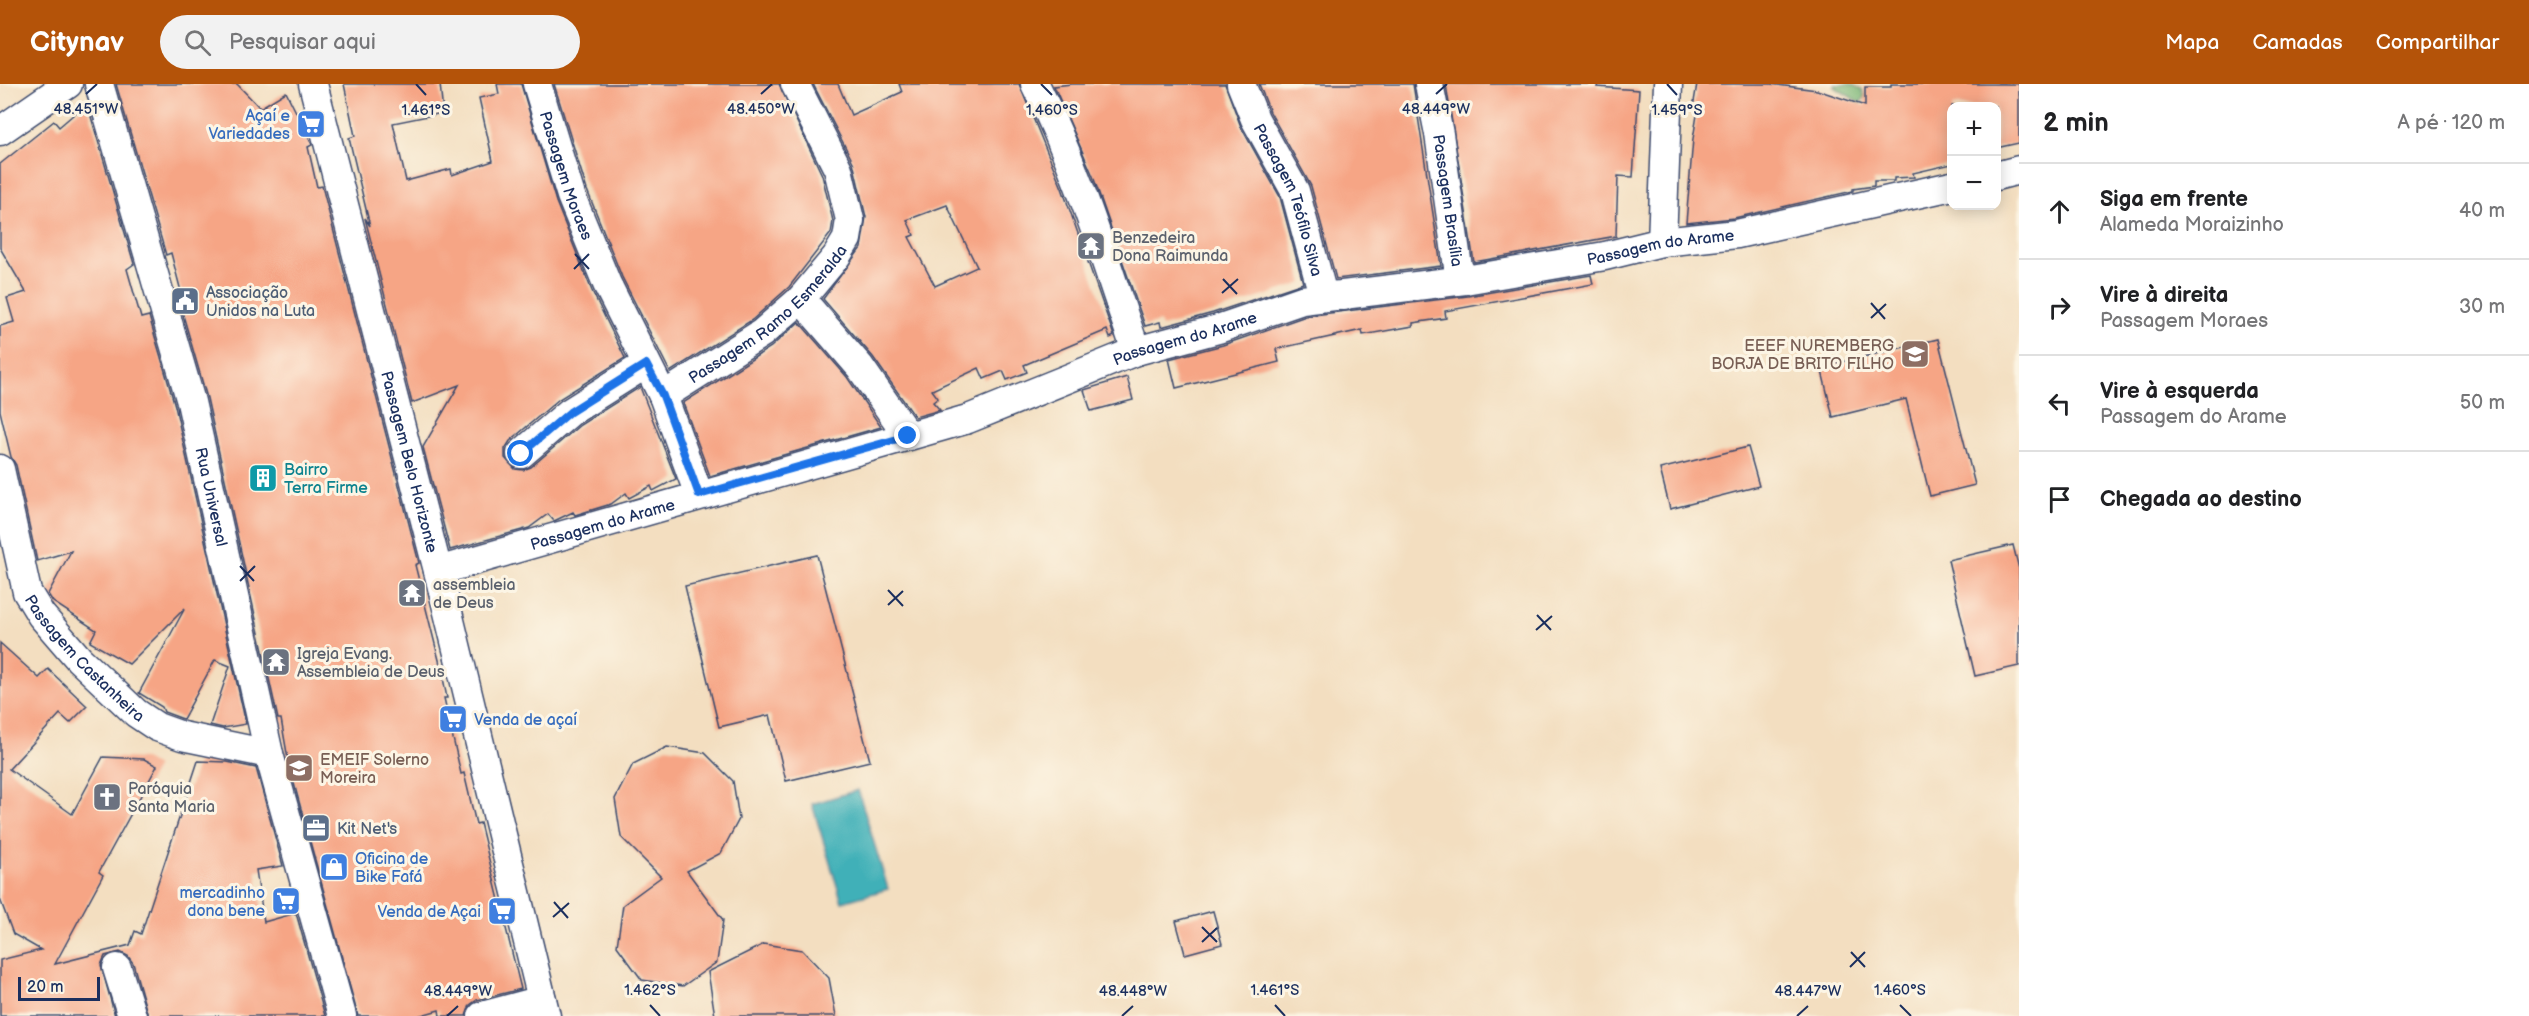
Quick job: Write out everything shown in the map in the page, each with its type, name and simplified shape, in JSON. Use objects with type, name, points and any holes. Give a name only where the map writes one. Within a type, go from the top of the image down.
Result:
[{"type":"street","points":[[0,131],[68,84]]},
{"type":"street","name":"Rua Universal","points":[[99,84],[191,402],[268,754],[342,1016]]},
{"type":"street","name":"Passagem Belo Horizonte","points":[[313,84],[438,571],[544,1008]]},
{"type":"street","name":"Passagem Moraes","points":[[537,84],[572,196],[607,284],[663,396],[699,495]]},
{"type":"street","name":"Passagem Ramo Esmeralda","points":[[663,396],[762,333],[801,299],[836,257],[847,239],[850,220],[838,169],[795,84]]},
{"type":"street","points":[[1035,84],[1056,125],[1077,180],[1136,351]]},
{"type":"street","name":"Passagem Teófilo Silva","points":[[1241,84],[1255,119],[1295,191],[1323,295],[1347,296]]},
{"type":"street","name":"Passagem Brasília","points":[[1429,84],[1439,134],[1456,257],[1465,280]]},
{"type":"street","points":[[1662,242],[1668,84]]},
{"type":"street","points":[[2001,175],[2019,170]]},
{"type":"street","name":"Passagem do Arame","points":[[438,571],[968,419],[1136,351],[1218,329],[1302,300],[1465,280],[1605,256],[1662,242],[1737,234],[1947,187]]},
{"type":"street","points":[[801,299],[860,367],[908,436]]},
{"type":"street","points":[[521,454],[570,412],[646,364]]},
{"type":"street","name":"Passagem Castanheira","points":[[0,469],[27,592],[41,615],[79,659],[136,713],[157,727],[182,736],[268,754]]},
{"type":"street","points":[[117,968],[132,1016]]},
{"type":"street","points":[[482,1016],[544,1008]]},
{"type":"green space","points":[[1834,84],[1850,84],[1862,89],[1865,97],[1860,103],[1835,87]]},
{"type":"water","points":[[858,790],[888,889],[842,902],[812,804]]},
{"type":"building","points":[[116,84],[237,84],[260,108],[286,92],[312,145],[308,147],[317,187],[322,186],[419,563],[415,565],[441,668],[447,698],[444,698],[461,774],[464,773],[476,824],[480,823],[521,989],[477,1000],[470,1005],[466,1016],[440,1016],[439,1010],[418,1016],[358,1016],[289,765],[281,719],[278,719],[207,398],[181,308],[185,307],[171,253],[166,255]]},
{"type":"building","points":[[344,84],[440,84],[443,113],[393,123],[406,181],[451,169],[452,175],[493,161],[479,98],[499,94],[497,84],[521,84],[556,202],[592,291],[625,358],[559,399],[510,441],[505,449],[505,458],[515,469],[523,470],[531,467],[580,425],[640,387],[676,479],[653,491],[651,486],[629,498],[626,493],[611,504],[575,515],[573,512],[554,521],[548,514],[529,528],[450,550],[423,447],[459,385],[412,403],[365,218],[370,226],[349,138],[355,136]]},
{"type":"building","points":[[554,84],[779,84],[822,175],[833,221],[831,233],[789,287],[752,320],[670,372],[622,277],[587,190]]},
{"type":"building","points":[[813,84],[838,84],[851,115],[902,92],[899,84],[1019,84],[1062,188],[1114,336],[1110,338],[1107,330],[1024,365],[1027,372],[1007,380],[1003,371],[984,379],[979,368],[932,390],[938,398],[933,402],[940,410],[915,417],[873,357],[823,299],[861,248],[866,217],[853,162]],"holes":[[[947,205],[977,267],[935,286],[909,237],[914,235],[907,220]]]},
{"type":"building","points":[[1225,84],[1241,127],[1280,197],[1303,283],[1213,313],[1161,327],[1160,322],[1145,326],[1093,176],[1054,86]]},
{"type":"building","points":[[1259,84],[1413,84],[1441,266],[1336,279],[1311,186],[1270,112]]},
{"type":"building","points":[[1446,84],[1598,84],[1597,87],[1639,90],[1633,177],[1618,176],[1616,236],[1474,262]]},
{"type":"building","points":[[1697,84],[1770,84],[1817,90],[1865,106],[1865,87],[1891,87],[1891,84],[2019,84],[2019,143],[2001,147],[2001,102],[1947,102],[1947,165],[1913,173],[1914,177],[1894,178],[1894,181],[1874,181],[1874,186],[1734,218],[1686,223],[1693,139],[1698,109],[1693,108]]},
{"type":"building","points":[[87,103],[134,264],[127,269],[141,318],[149,316],[175,406],[246,724],[223,728],[210,725],[230,666],[215,660],[183,719],[164,712],[162,707],[139,693],[185,608],[129,664],[90,642],[96,630],[53,602],[48,594],[71,551],[37,561],[16,465],[11,457],[0,411],[0,326],[14,322],[7,298],[26,292],[0,248],[0,164],[54,121],[59,127]]},
{"type":"building","points":[[1591,275],[1593,284],[1445,311],[1446,318],[1413,323],[1413,326],[1363,335],[1362,330],[1276,349],[1279,362],[1176,388],[1169,359],[1223,345],[1306,316],[1468,296]]},
{"type":"building","points":[[799,322],[847,377],[881,427],[710,476],[683,403],[771,347]]},
{"type":"building","points":[[1938,339],[1975,485],[1930,496],[1906,399],[1833,417],[1821,367]]},
{"type":"building","points":[[1127,377],[1133,400],[1091,411],[1084,390]]},
{"type":"building","points":[[1748,447],[1759,486],[1670,509],[1660,469]]},
{"type":"building","points":[[2013,545],[2019,569],[2019,666],[1975,676],[1948,560]]},
{"type":"building","points":[[817,555],[870,761],[786,781],[770,715],[719,727],[685,586]]},
{"type":"building","points":[[0,643],[39,678],[48,669],[87,706],[70,723],[60,714],[9,769],[72,814],[103,757],[144,759],[157,766],[99,872],[103,875],[55,964],[130,945],[135,931],[141,934],[198,761],[227,762],[256,768],[283,866],[256,870],[264,922],[296,913],[325,1016],[148,1016],[133,963],[128,956],[120,952],[105,956],[101,965],[115,1016],[0,1016],[0,960],[41,950],[13,934],[0,899]]},
{"type":"building","points":[[667,747],[705,753],[733,781],[739,819],[721,853],[687,871],[723,920],[717,962],[683,986],[642,980],[617,946],[623,905],[661,877],[621,837],[615,799],[633,764]]},
{"type":"building","points":[[1213,911],[1222,944],[1185,954],[1176,921]]},
{"type":"building","points":[[764,944],[802,950],[829,978],[836,1016],[715,1016],[708,972]]},
{"type":"place","name":"Açaí e Variedades","points":[[311,124]]},
{"type":"place","name":"Benzedeira Dona Raimunda","points":[[1091,246]]},
{"type":"place","name":"Associação Unidos na Luta","points":[[185,301]]},
{"type":"place","name":"EEEF NUREMBERG BORJA DE BRITO FILHO","points":[[1915,354]]},
{"type":"place","name":"Bairro Terra Firme","points":[[263,478]]},
{"type":"place","name":"assembleia de Deus","points":[[412,593]]},
{"type":"place","name":"Igreja Evang. Assembleia de Deus","points":[[276,662]]},
{"type":"place","name":"Venda de açaí","points":[[453,719]]},
{"type":"place","name":"EMEIF Solerno Moreira","points":[[299,768]]},
{"type":"place","name":"Paróquia Santa Maria","points":[[107,797]]},
{"type":"place","name":"Kit Net's","points":[[316,828]]},
{"type":"place","name":"Oficina de Bike Fafá","points":[[334,867]]},
{"type":"place","name":"mercadinho dona bene","points":[[286,901]]},
{"type":"place","name":"Venda de Açai","points":[[502,911]]},
{"type":"route","points":[[521,454],[570,412],[646,364],[663,396],[699,495],[908,436]]}]
